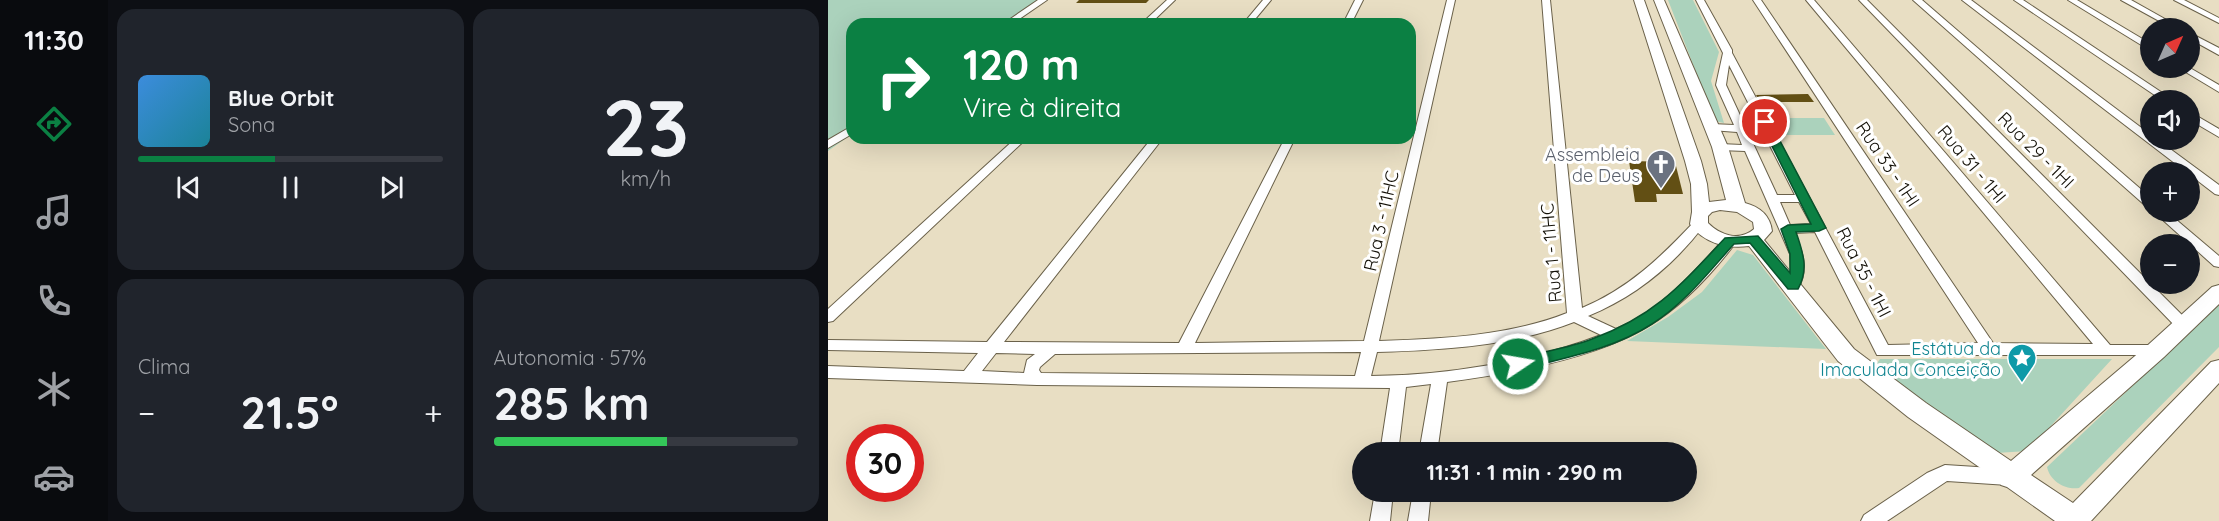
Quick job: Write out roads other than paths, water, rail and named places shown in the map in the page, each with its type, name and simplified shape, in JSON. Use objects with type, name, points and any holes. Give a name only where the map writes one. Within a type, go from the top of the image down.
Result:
[{"type":"street","points":[[1016,18],[1043,0]]},
{"type":"street","points":[[1152,18],[1171,0]]},
{"type":"street","points":[[1252,18],[1267,0]]},
{"type":"street","points":[[1350,18],[1359,0]]},
{"type":"street","name":"Rua 3 - 11HC","points":[[1362,381],[1451,0]]},
{"type":"street","name":"Rua 1 - 11HC","points":[[1546,0],[1575,316],[1615,335]]},
{"type":"street","points":[[828,345],[1184,349],[1370,346],[1495,338],[1575,316],[1603,305],[1634,287],[1660,266],[1700,218],[1712,206],[1737,206],[1753,212],[1762,221],[1763,231],[1754,239],[1730,241],[1710,234],[1700,218],[1699,184],[1693,160],[1639,0]]},
{"type":"street","points":[[1659,0],[1720,147],[1737,206]]},
{"type":"street","name":"Rua 35 - 1HI","points":[[1700,0],[1746,84],[1883,351],[1989,348],[2156,351]]},
{"type":"street","name":"Rua 33 - 1HI","points":[[1757,0],[1989,348]]},
{"type":"street","name":"Rua 31 - 1HI","points":[[1810,0],[2107,351]]},
{"type":"street","name":"Rua 29 - 1HI","points":[[1863,0],[2183,325]]},
{"type":"street","points":[[1917,0],[2140,194]]},
{"type":"street","points":[[1966,0],[2219,191]]},
{"type":"street","points":[[2018,0],[2153,90]]},
{"type":"street","points":[[2072,0],[2140,41]]},
{"type":"street","points":[[2125,0],[2158,18]]},
{"type":"street","points":[[2178,0],[2219,21]]},
{"type":"street","points":[[1650,32],[1668,35],[1674,33]]},
{"type":"street","points":[[2200,41],[2219,51]]},
{"type":"street","points":[[1656,48],[1662,46],[1678,48]]},
{"type":"street","points":[[1728,50],[1721,85],[1738,129],[1788,229],[1797,254],[1798,271],[1793,286]]},
{"type":"street","points":[[2200,78],[2219,89]]},
{"type":"street","points":[[1721,85],[1746,84]]},
{"type":"street","points":[[2200,122],[2219,134]]},
{"type":"street","points":[[1711,128],[1738,129]]},
{"type":"street","points":[[828,146],[846,133]]},
{"type":"street","points":[[828,317],[1015,144]]},
{"type":"street","points":[[968,377],[1153,144]]},
{"type":"street","points":[[1184,349],[1287,144]]},
{"type":"street","points":[[1720,147],[1748,148]]},
{"type":"street","points":[[1772,199],[1804,198]]},
{"type":"street","points":[[2172,222],[2219,263]]},
{"type":"street","points":[[1788,229],[1819,228]]},
{"type":"street","points":[[1754,239],[1846,355],[2010,477],[2076,520],[2219,368]]},
{"type":"street","points":[[828,372],[1037,379],[1399,382],[1440,377],[1537,360],[1595,344],[1646,321],[1681,294],[1730,241]]},
{"type":"street","points":[[1871,521],[1945,473],[2010,477],[2156,351],[2219,292]]},
{"type":"street","points":[[1037,379],[1031,371],[1032,364],[1052,348]]},
{"type":"street","points":[[1430,442],[1440,377]]},
{"type":"street","points":[[1391,442],[1399,382]]},
{"type":"street","points":[[1380,521],[1383,502]]},
{"type":"street","points":[[1418,521],[1421,502]]},
{"type":"place","name":"Assembleia de Deus","points":[[1661,190]]},
{"type":"place","name":"Estátua da Imaculada Conceição","points":[[2022,384]]}]
